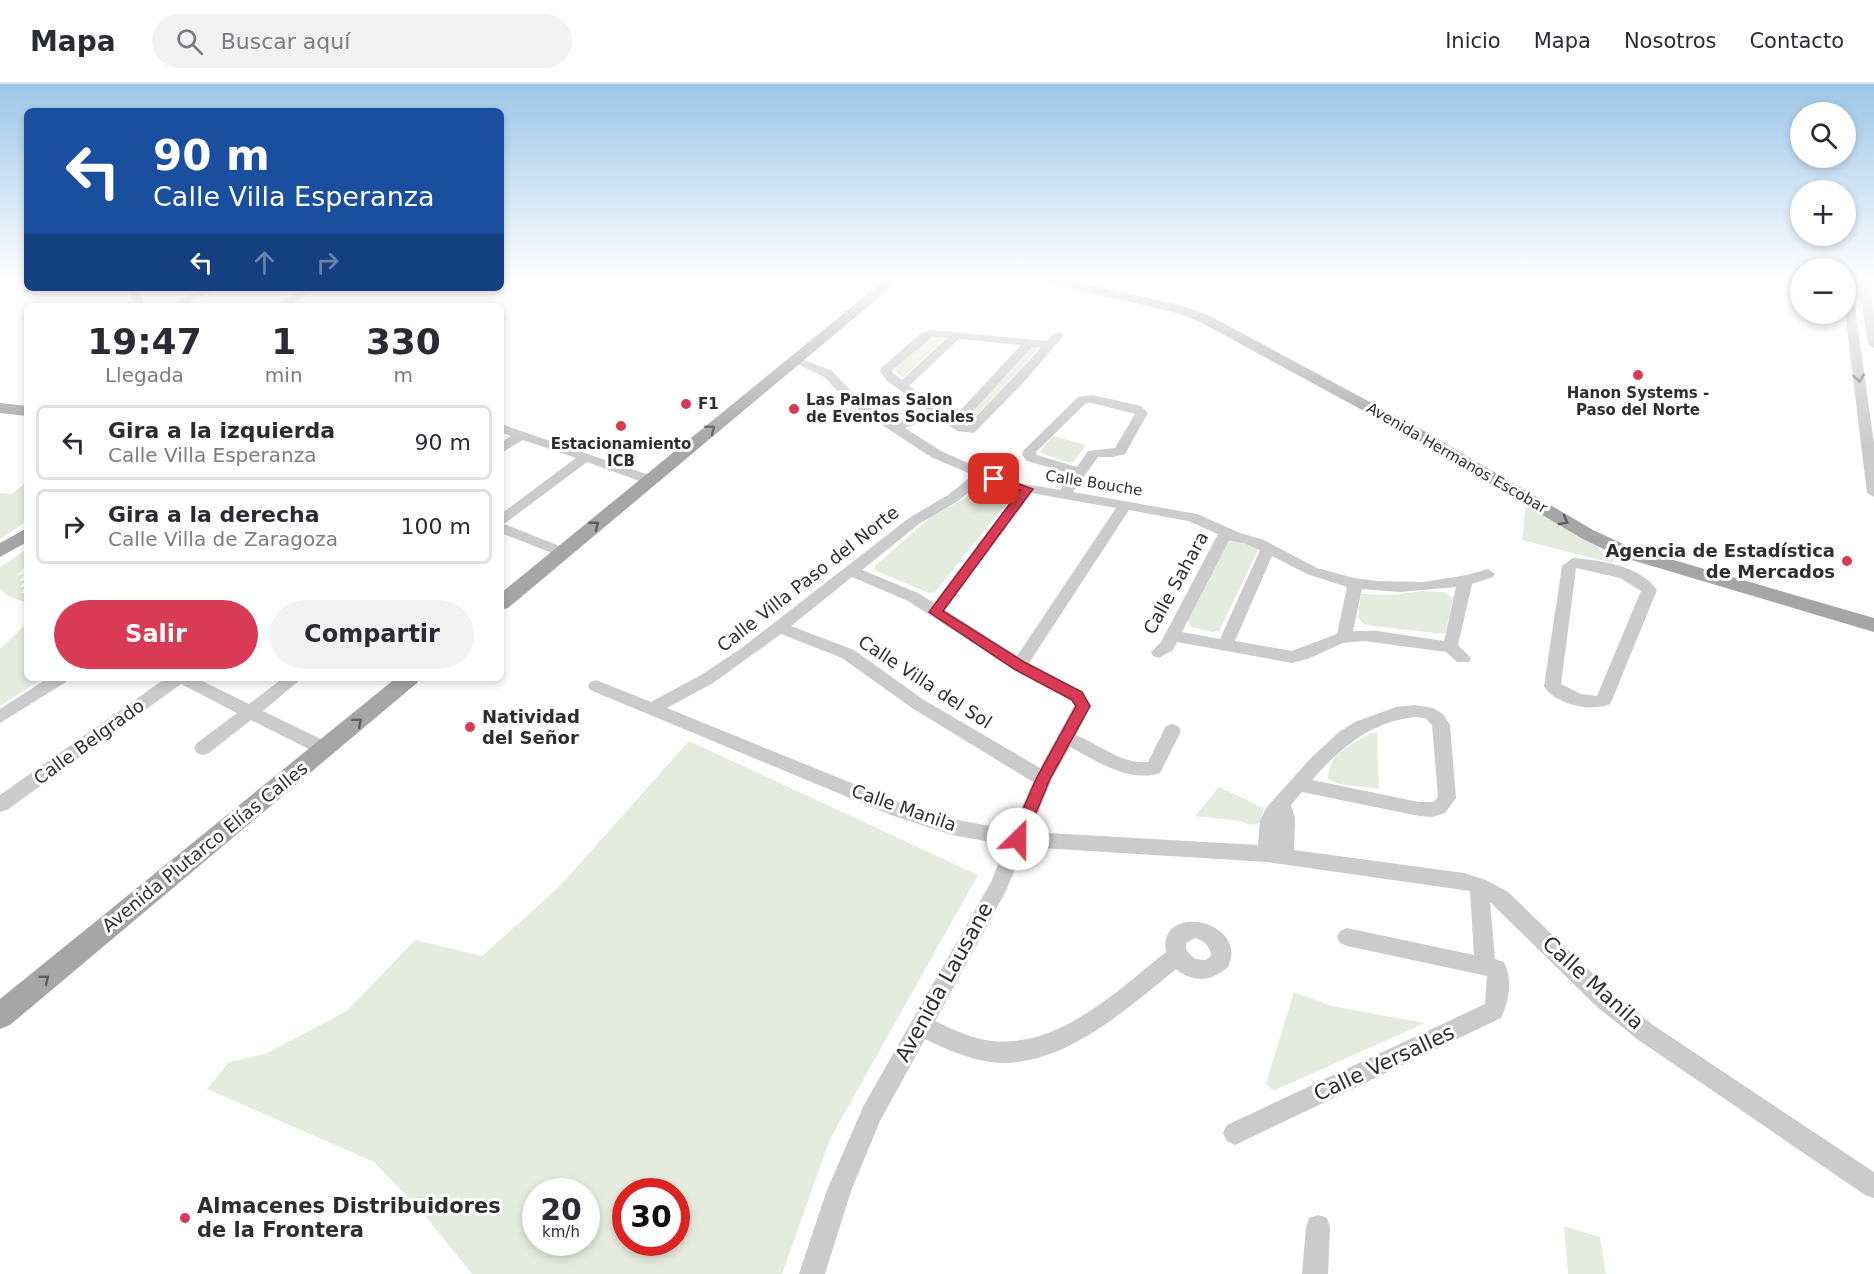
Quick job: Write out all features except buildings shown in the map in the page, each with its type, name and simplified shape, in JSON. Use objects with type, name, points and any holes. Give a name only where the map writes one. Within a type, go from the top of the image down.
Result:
[{"type":"main road","points":[[504,600],[827,334]]},
{"type":"main road","name":"Avenida Hermanos Escobar","points":[[1234,334],[1378,411],[1587,534],[1640,557],[1792,595],[1874,612]]},
{"type":"main road","points":[[1244,334],[1272,344]]},
{"type":"main road","name":"Avenida Hermanos Escobar","points":[[1252,334],[1449,439],[1621,538],[1874,625]]},
{"type":"main road","points":[[0,408],[24,411]]},
{"type":"main road","points":[[0,551],[24,536]]},
{"type":"main road","name":"Avenida Plutarco Elías Calles","points":[[3,1010],[406,681]]},
{"type":"street","points":[[927,334],[1030,342],[1054,340],[973,429],[966,430],[954,424],[888,375],[887,368],[927,334]]},
{"type":"street","points":[[1853,334],[1874,493]]},
{"type":"street","points":[[902,386],[957,335]]},
{"type":"street","points":[[954,424],[1030,342]]},
{"type":"street","name":"Calle Bouche","points":[[795,360],[828,374],[854,401],[893,424],[936,454],[1005,484],[1172,513],[1215,535],[1249,538],[1313,572],[1355,585],[1368,587],[1465,582],[1488,574]]},
{"type":"street","points":[[1065,493],[1078,472],[1095,453],[1110,454],[1120,451],[1142,413],[1137,409],[1085,399],[1030,451],[1032,458],[1078,472]]},
{"type":"street","points":[[893,424],[933,408]]},
{"type":"street","points":[[504,429],[650,480]]},
{"type":"street","points":[[504,447],[521,435]]},
{"type":"street","points":[[504,519],[586,458]]},
{"type":"street","name":"Calle Villa Paso del Norte","points":[[653,708],[708,679],[780,627],[914,521],[953,498],[983,474]]},
{"type":"street","points":[[935,612],[1027,489]]},
{"type":"street","points":[[852,571],[904,592],[1019,665],[1126,504]]},
{"type":"street","points":[[504,529],[562,552]]},
{"type":"street","name":"Calle Sahara","points":[[1159,652],[1167,646],[1173,636],[1228,535]]},
{"type":"street","points":[[1226,644],[1268,548]]},
{"type":"street","points":[[1578,563],[1618,572],[1646,585],[1649,590],[1602,702],[1591,703],[1558,691],[1552,684],[1570,564],[1578,563]]},
{"type":"street","points":[[1449,646],[1452,642],[1465,582]]},
{"type":"street","points":[[1344,637],[1355,585]]},
{"type":"street","name":"Calle Villa del Sol","points":[[780,627],[848,654],[918,704],[1043,779]]},
{"type":"street","points":[[1173,636],[1226,644],[1278,656],[1298,657],[1344,637],[1370,637],[1440,647],[1449,646],[1463,658]]},
{"type":"street","name":"Avenida Lausane","points":[[812,1274],[839,1191],[872,1113],[999,885],[1043,779],[1082,711],[1082,700],[1077,696],[1019,665]]},
{"type":"street","points":[[0,717],[55,681]]},
{"type":"street","name":"Calle Belgrado","points":[[5,795],[176,681]]},
{"type":"street","points":[[186,681],[325,749]]},
{"type":"street","points":[[203,748],[290,681]]},
{"type":"street","name":"Calle Manila","points":[[596,686],[898,810],[952,827],[1018,839],[1276,855],[1464,881],[1484,888],[1509,905],[1604,999],[1645,1032],[1874,1186]]},
{"type":"street","points":[[1276,855],[1287,818],[1282,805],[1298,784],[1324,752],[1344,737],[1388,714],[1421,711],[1436,716],[1441,725],[1447,798],[1444,805],[1439,808],[1419,809],[1298,784]]},
{"type":"street","points":[[1064,743],[1084,756],[1097,755],[1138,769],[1148,770],[1154,768],[1172,731]]},
{"type":"street","name":"Calle Versalles","points":[[1235,1133],[1493,1011],[1498,1001],[1491,967],[1484,888]]},
{"type":"street","points":[[1347,937],[1491,967]]},
{"type":"street","points":[[920,1025],[955,1042],[974,1048],[1001,1052],[1027,1050],[1052,1043],[1074,1031],[1177,956]]},
{"type":"street","points":[[1315,1274],[1318,1227]]},
{"type":"shaded area","points":[[929,336],[947,337],[903,377],[897,374],[895,367]]},
{"type":"shaded area","points":[[1033,346],[1040,348],[970,422],[964,420]]},
{"type":"shaded area","points":[[1053,436],[1086,445],[1070,463],[1040,451]]},
{"type":"shaded area","points":[[985,481],[1015,493],[935,592],[929,593],[874,570],[875,566],[931,517],[965,498],[981,482]]},
{"type":"shaded area","points":[[24,484],[24,523],[0,539],[0,493],[11,494]]},
{"type":"shaded area","points":[[1526,504],[1597,545],[1601,552],[1615,557],[1612,563],[1522,540]]},
{"type":"shaded area","points":[[1229,542],[1243,542],[1259,548],[1219,631],[1212,632],[1191,627],[1188,620]]},
{"type":"shaded area","points":[[24,551],[24,568],[17,575],[24,574],[19,581],[24,580],[24,582],[19,588],[24,587],[21,593],[24,593],[24,602],[8,596],[0,589],[0,567]]},
{"type":"shaded area","points":[[1422,591],[1444,592],[1453,598],[1445,634],[1373,626],[1364,624],[1358,618],[1361,594],[1392,595]]},
{"type":"shaded area","points":[[24,626],[24,681],[38,681],[0,706],[0,649]]},
{"type":"shaded area","points":[[1377,732],[1379,789],[1339,784],[1328,779],[1332,762],[1342,750],[1371,733]]},
{"type":"shaded area","points":[[689,741],[978,875],[830,1139],[782,1274],[472,1274],[421,1211],[374,1162],[207,1089],[229,1062],[265,1054],[347,1011],[415,940],[482,956],[560,886]]},
{"type":"shaded area","points":[[1219,787],[1264,808],[1260,823],[1250,825],[1240,821],[1195,816]]},
{"type":"shaded area","points":[[1294,992],[1331,1006],[1425,1023],[1273,1091],[1266,1083]]},
{"type":"shaded area","points":[[1564,1226],[1600,1237],[1606,1274],[1568,1274]]},
{"type":"place","name":"Hanon Systems - Paso del Norte","points":[[1638,375]]},
{"type":"place","name":"F1","points":[[686,404]]},
{"type":"place","name":"Las Palmas Salon de Eventos Sociales","points":[[794,409]]},
{"type":"place","name":"Estacionamiento ICB","points":[[621,426]]},
{"type":"place","name":"Agencia de Estadística de Mercados","points":[[1847,561]]},
{"type":"place","name":"Natividad del Señor","points":[[470,727]]},
{"type":"place","name":"Almacenes Distribuidores de la Frontera","points":[[185,1218]]},
{"type":"route","points":[[994,479],[1027,489],[935,612],[1019,665],[1077,696],[1082,700],[1083,706],[1043,779],[1018,839]]}]
